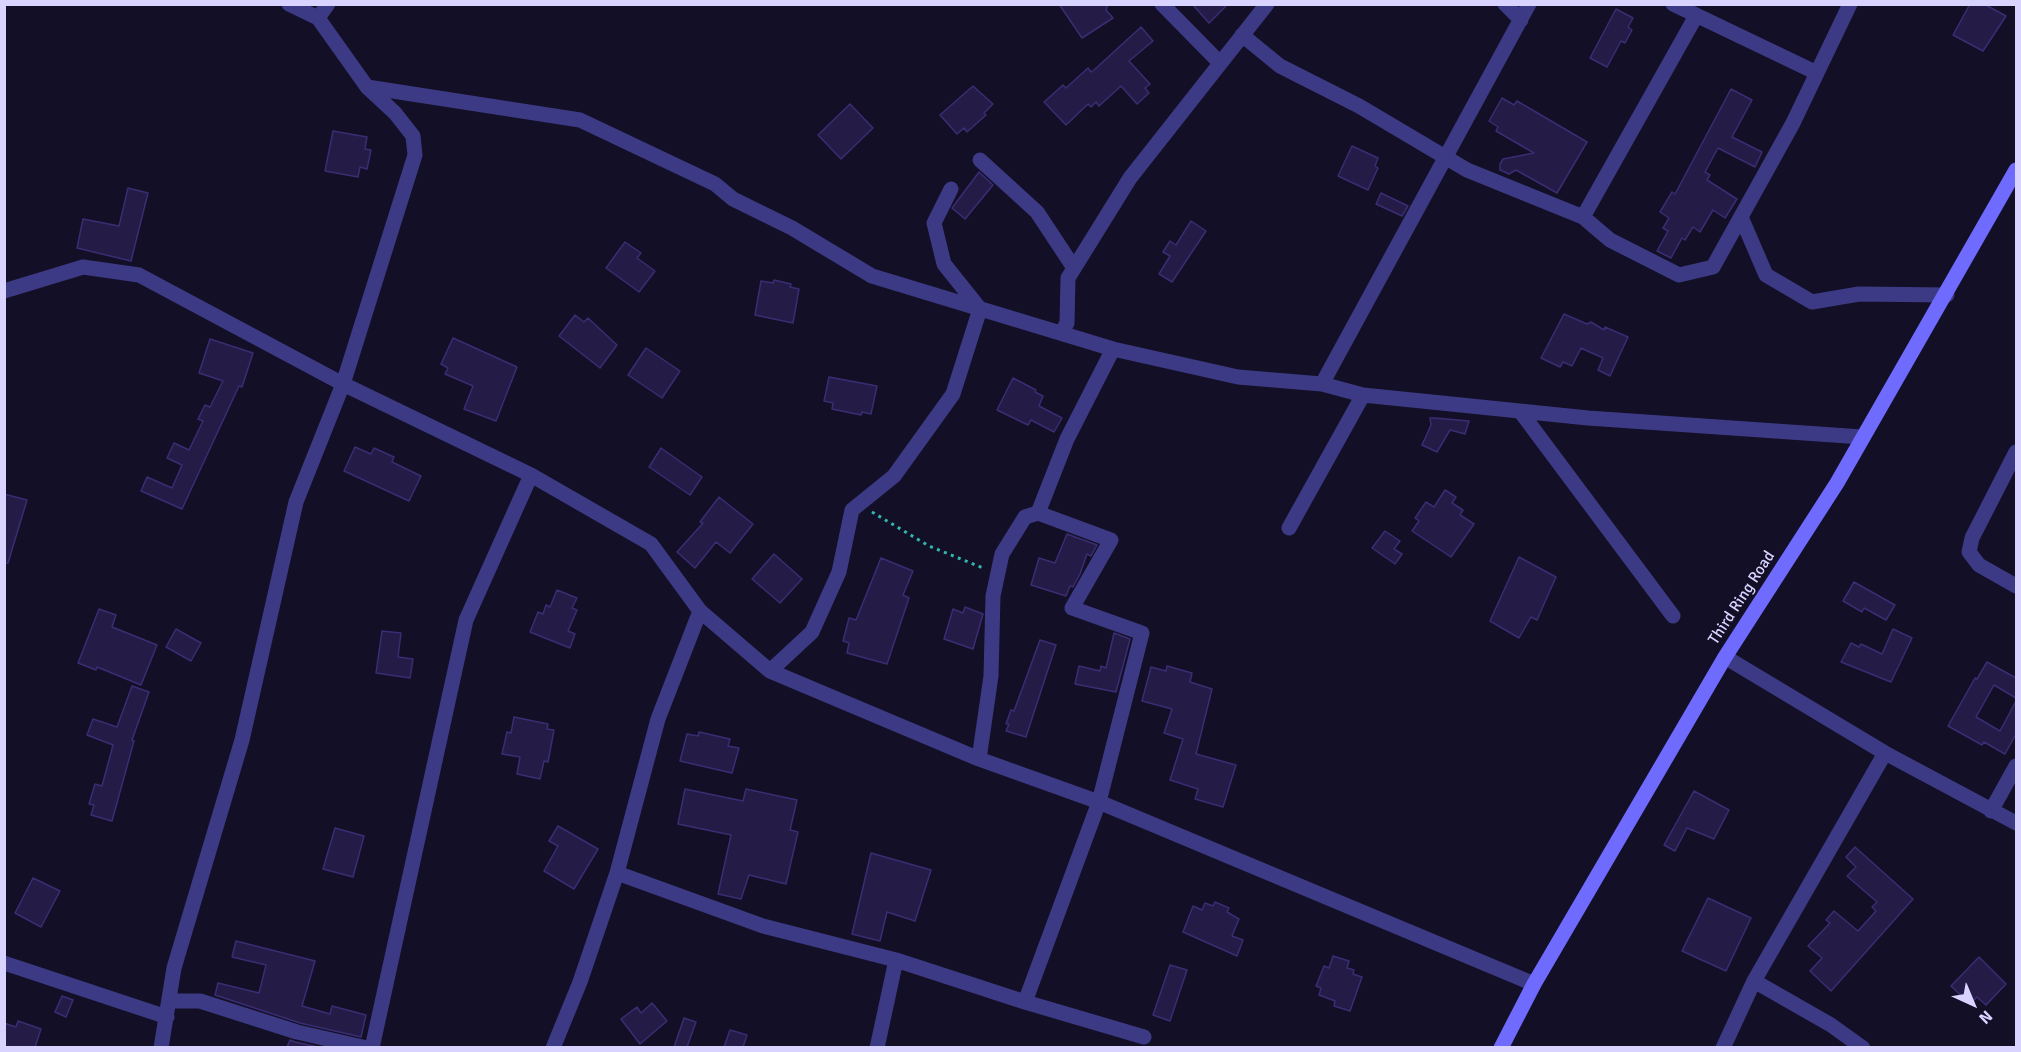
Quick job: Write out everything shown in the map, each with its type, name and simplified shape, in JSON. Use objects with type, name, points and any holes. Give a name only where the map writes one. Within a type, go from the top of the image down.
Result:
[{"type":"street","points":[[161,1047],[174,968],[242,740],[296,502],[343,384],[416,155],[413,136],[395,113],[367,87],[318,18],[289,4]]},
{"type":"street","points":[[318,18],[328,4]]},
{"type":"street","points":[[1162,4],[1219,62]]},
{"type":"street","points":[[1062,332],[1066,323],[1068,278],[1130,178],[1219,62],[1267,4]]},
{"type":"street","points":[[1505,4],[1521,20]]},
{"type":"street","points":[[1322,384],[1529,4]]},
{"type":"street","points":[[1673,4],[1817,73]]},
{"type":"street","points":[[1242,35],[1280,66],[1359,106],[1447,156],[1467,170],[1583,217],[1610,240],[1679,275],[1713,267],[1793,123],[1850,4]]},
{"type":"street","points":[[1583,217],[1696,16]]},
{"type":"street","points":[[367,87],[580,120],[715,184],[733,199],[792,228],[872,276],[1113,349],[1238,377],[1322,384],[1363,395],[1588,418],[1862,437]]},
{"type":"street","points":[[980,160],[1037,212],[1074,268]]},
{"type":"street","name":"Third Ring Road","points":[[1502,1047],[1534,984],[1725,657],[1837,483],[1947,295],[2016,170]]},
{"type":"street","points":[[951,189],[934,223],[944,264],[980,309]]},
{"type":"street","points":[[1741,217],[1766,275],[1812,302],[1859,294],[1947,295]]},
{"type":"street","points":[[4,291],[83,267],[139,275],[343,384],[531,475],[651,544],[700,611],[770,671],[979,759],[1100,802],[1534,984]]},
{"type":"street","points":[[770,671],[812,632],[839,572],[852,510],[894,477],[953,394],[980,309]]},
{"type":"street","points":[[1038,513],[1066,439],[1113,349]]},
{"type":"street","points":[[1289,528],[1363,395]]},
{"type":"street","points":[[1520,411],[1673,616]]},
{"type":"street","points":[[2016,453],[1972,538],[1969,552],[1979,565],[2016,586]]},
{"type":"street","points":[[372,1047],[466,620],[531,475]]},
{"type":"street","points":[[979,759],[991,676],[993,596],[1002,554],[1025,517],[1038,513],[1111,540],[1072,608],[1142,633],[1100,802],[1025,1002]]},
{"type":"street","points":[[554,1047],[580,982],[617,873],[658,719],[700,611]]},
{"type":"street","points":[[1725,657],[1885,753],[1991,812],[2016,823]]},
{"type":"street","points":[[1723,1047],[1754,981],[1885,753]]},
{"type":"street","points":[[1991,812],[2016,766]]},
{"type":"street","points":[[617,873],[763,926],[896,960],[1025,1002],[1144,1037]]},
{"type":"street","points":[[877,1047],[896,960]]},
{"type":"street","points":[[4,963],[167,1017]]},
{"type":"street","points":[[1754,981],[1863,1047]]},
{"type":"street","points":[[170,1001],[200,1001],[297,1032],[368,1047]]},
{"type":"path","points":[[852,510],[874,512],[929,546],[997,574]]},
{"type":"building","points":[[1059,4],[1108,4],[1106,10],[1113,18],[1082,38]]},
{"type":"building","points":[[1192,4],[1228,4],[1209,23]]},
{"type":"building","points":[[1970,4],[1984,4],[2006,16],[1983,51],[1953,35]]},
{"type":"building","points":[[1616,9],[1633,18],[1628,27],[1632,30],[1625,43],[1621,41],[1607,67],[1590,58]]},
{"type":"building","points":[[1141,27],[1153,41],[1129,61],[1150,84],[1145,88],[1149,93],[1137,104],[1121,86],[1099,106],[1096,102],[1091,107],[1088,104],[1066,125],[1044,102],[1063,85],[1066,88],[1088,68],[1091,72],[1094,70]]},
{"type":"building","points":[[973,86],[993,104],[984,113],[986,115],[967,132],[964,128],[957,134],[940,115]]},
{"type":"building","points":[[1731,89],[1752,100],[1732,137],[1762,152],[1755,167],[1718,148],[1705,172],[1710,175],[1707,180],[1737,199],[1725,218],[1713,210],[1700,232],[1693,227],[1685,240],[1682,238],[1671,258],[1657,251],[1668,231],[1663,228],[1669,218],[1660,212],[1672,192],[1675,194]]},
{"type":"building","points":[[1502,98],[1514,105],[1517,101],[1587,142],[1557,193],[1516,170],[1509,174],[1500,170],[1503,159],[1534,153],[1496,131],[1498,127],[1489,121]]},
{"type":"building","points":[[850,104],[873,128],[841,159],[818,135]]},
{"type":"building","points":[[333,131],[367,137],[365,149],[371,150],[367,169],[360,167],[358,177],[325,171]]},
{"type":"building","points":[[1352,146],[1378,158],[1375,166],[1378,168],[1368,190],[1338,176]]},
{"type":"building","points":[[979,172],[993,185],[965,219],[952,208]]},
{"type":"building","points":[[128,188],[148,193],[131,261],[77,248],[83,219],[119,226]]},
{"type":"building","points":[[1381,193],[1408,206],[1402,216],[1376,204]]},
{"type":"building","points":[[1191,221],[1206,231],[1172,282],[1159,274],[1170,256],[1163,252],[1170,241],[1176,245]]},
{"type":"building","points":[[625,242],[641,253],[637,258],[655,271],[639,292],[606,268]]},
{"type":"building","points":[[774,280],[791,284],[790,287],[799,289],[793,323],[755,315],[761,281],[773,283]]},
{"type":"building","points":[[1564,314],[1628,337],[1610,376],[1598,370],[1603,358],[1581,348],[1572,366],[1563,362],[1560,367],[1541,358]]},
{"type":"building","points":[[575,315],[584,322],[588,318],[617,345],[600,368],[559,336]]},
{"type":"building","points":[[453,338],[517,367],[496,421],[464,409],[473,386],[445,374],[448,368],[441,364]]},
{"type":"building","points":[[210,339],[253,353],[242,387],[239,386],[182,509],[141,491],[147,477],[172,488],[182,465],[167,458],[174,443],[189,450],[203,421],[198,419],[205,405],[210,407],[223,381],[199,373]]},
{"type":"building","points":[[646,348],[680,371],[662,398],[628,375]]},
{"type":"building","points":[[829,377],[877,386],[871,414],[862,412],[861,415],[832,409],[833,403],[824,401]]},
{"type":"building","points":[[1013,378],[1043,396],[1039,406],[1062,418],[1054,432],[1031,420],[1028,425],[997,410]]},
{"type":"building","points":[[1430,418],[1469,421],[1465,434],[1450,430],[1437,452],[1422,445],[1431,425]]},
{"type":"building","points":[[355,447],[371,454],[374,448],[394,457],[392,462],[421,476],[409,501],[344,471]]},
{"type":"building","points":[[661,448],[702,477],[690,495],[649,467]]},
{"type":"building","points":[[1445,490],[1456,497],[1452,503],[1463,510],[1460,515],[1474,524],[1451,557],[1412,531],[1419,521],[1415,518],[1426,502],[1434,507]]},
{"type":"building","points":[[4,494],[27,500],[8,563],[4,563]]},
{"type":"building","points":[[719,497],[753,524],[730,553],[716,542],[695,568],[677,552],[703,523],[700,522]]},
{"type":"building","points":[[1385,531],[1400,541],[1394,549],[1402,554],[1395,564],[1372,548]]},
{"type":"building","points":[[1067,534],[1097,545],[1091,556],[1087,554],[1073,587],[1070,586],[1066,596],[1031,585],[1039,558],[1055,563]]},
{"type":"building","points":[[774,554],[802,579],[780,603],[752,579]]},
{"type":"building","points":[[1519,557],[1556,577],[1537,620],[1531,617],[1519,638],[1490,621]]},
{"type":"building","points":[[881,558],[913,571],[903,595],[909,598],[887,664],[847,653],[849,643],[843,641],[849,618],[856,620]]},
{"type":"building","points":[[1854,582],[1895,605],[1886,620],[1864,608],[1862,612],[1843,601]]},
{"type":"building","points":[[557,590],[577,598],[572,608],[577,610],[568,631],[575,634],[570,648],[530,632],[538,612],[543,614],[546,605],[550,607]]},
{"type":"building","points":[[965,607],[983,614],[973,649],[944,639],[953,609],[963,613]]},
{"type":"building","points":[[99,609],[116,615],[112,627],[157,645],[141,685],[97,667],[96,670],[78,663]]},
{"type":"building","points":[[176,629],[201,643],[191,661],[166,647]]},
{"type":"building","points":[[1893,629],[1912,638],[1891,682],[1841,662],[1851,643],[1859,647],[1861,644],[1882,654]]},
{"type":"building","points":[[382,631],[401,633],[398,657],[413,659],[410,678],[376,673]]},
{"type":"building","points":[[1114,633],[1130,639],[1116,692],[1075,684],[1079,666],[1100,671],[1101,666],[1106,668]]},
{"type":"building","points":[[1040,640],[1056,645],[1026,737],[1006,731],[1009,724],[1006,724],[1011,710],[1014,711]]},
{"type":"building","points":[[1987,662],[2016,678],[2016,698],[1994,685],[1976,717],[2000,731],[2016,701],[2016,734],[2005,754],[1984,742],[1982,745],[1948,726],[1975,678],[1977,679]]},
{"type":"building","points":[[1167,666],[1192,673],[1190,682],[1212,689],[1196,754],[1236,765],[1223,807],[1195,799],[1198,789],[1170,780],[1183,739],[1164,733],[1172,709],[1142,701],[1151,667],[1166,671]]},
{"type":"building","points":[[132,686],[149,692],[132,740],[134,741],[112,821],[91,815],[94,805],[89,804],[95,784],[102,786],[113,745],[87,735],[93,719],[117,727]]},
{"type":"building","points":[[514,717],[548,724],[547,729],[554,730],[548,762],[544,761],[540,779],[517,774],[520,757],[502,754],[507,732],[511,733]]},
{"type":"building","points":[[699,732],[730,739],[728,746],[739,748],[732,773],[680,761],[687,734],[698,736]]},
{"type":"building","points":[[685,789],[743,801],[746,789],[797,800],[790,830],[798,832],[786,884],[749,875],[741,899],[718,894],[731,835],[678,824]]},
{"type":"building","points":[[1694,791],[1729,810],[1714,839],[1687,828],[1675,851],[1664,845]]},
{"type":"building","points":[[558,826],[598,849],[574,889],[544,871],[558,846],[549,841]]},
{"type":"building","points":[[335,828],[364,836],[353,877],[323,869]]},
{"type":"building","points":[[1855,847],[1913,899],[1831,991],[1810,971],[1822,958],[1808,946],[1830,923],[1826,920],[1834,911],[1858,931],[1876,911],[1872,907],[1877,902],[1847,876],[1856,867],[1846,857]]},
{"type":"building","points":[[871,853],[931,870],[915,921],[887,912],[880,941],[852,934]]},
{"type":"building","points":[[33,878],[60,891],[41,927],[15,913]]},
{"type":"building","points":[[1708,898],[1751,918],[1726,971],[1682,951]]},
{"type":"building","points":[[1215,902],[1229,908],[1227,912],[1239,919],[1232,936],[1243,940],[1237,956],[1183,932],[1193,906],[1202,910],[1205,903],[1213,906]]},
{"type":"building","points":[[236,941],[315,961],[302,1006],[330,1014],[332,1006],[366,1015],[361,1037],[300,1023],[215,995],[218,983],[259,993],[266,965],[232,957]]},
{"type":"building","points":[[1333,956],[1349,961],[1347,968],[1354,970],[1353,974],[1362,977],[1350,1011],[1334,1006],[1335,1001],[1319,995],[1321,988],[1316,986],[1324,966],[1329,968]]},
{"type":"building","points":[[1979,957],[2006,984],[1986,1005],[1977,997],[1970,1004],[1951,986]]},
{"type":"building","points":[[1170,965],[1187,970],[1170,1021],[1153,1015]]},
{"type":"building","points":[[62,996],[73,1000],[66,1017],[55,1012]]},
{"type":"building","points":[[652,1003],[667,1021],[640,1044],[621,1019],[637,1007],[641,1013]]},
{"type":"building","points":[[684,1018],[696,1022],[687,1047],[674,1047]]},
{"type":"building","points":[[18,1021],[41,1029],[35,1047],[4,1047],[4,1023],[16,1027]]},
{"type":"building","points":[[730,1030],[747,1035],[743,1047],[724,1047]]},
{"type":"building","points":[[290,1040],[295,1042],[318,1047],[287,1047]]}]
